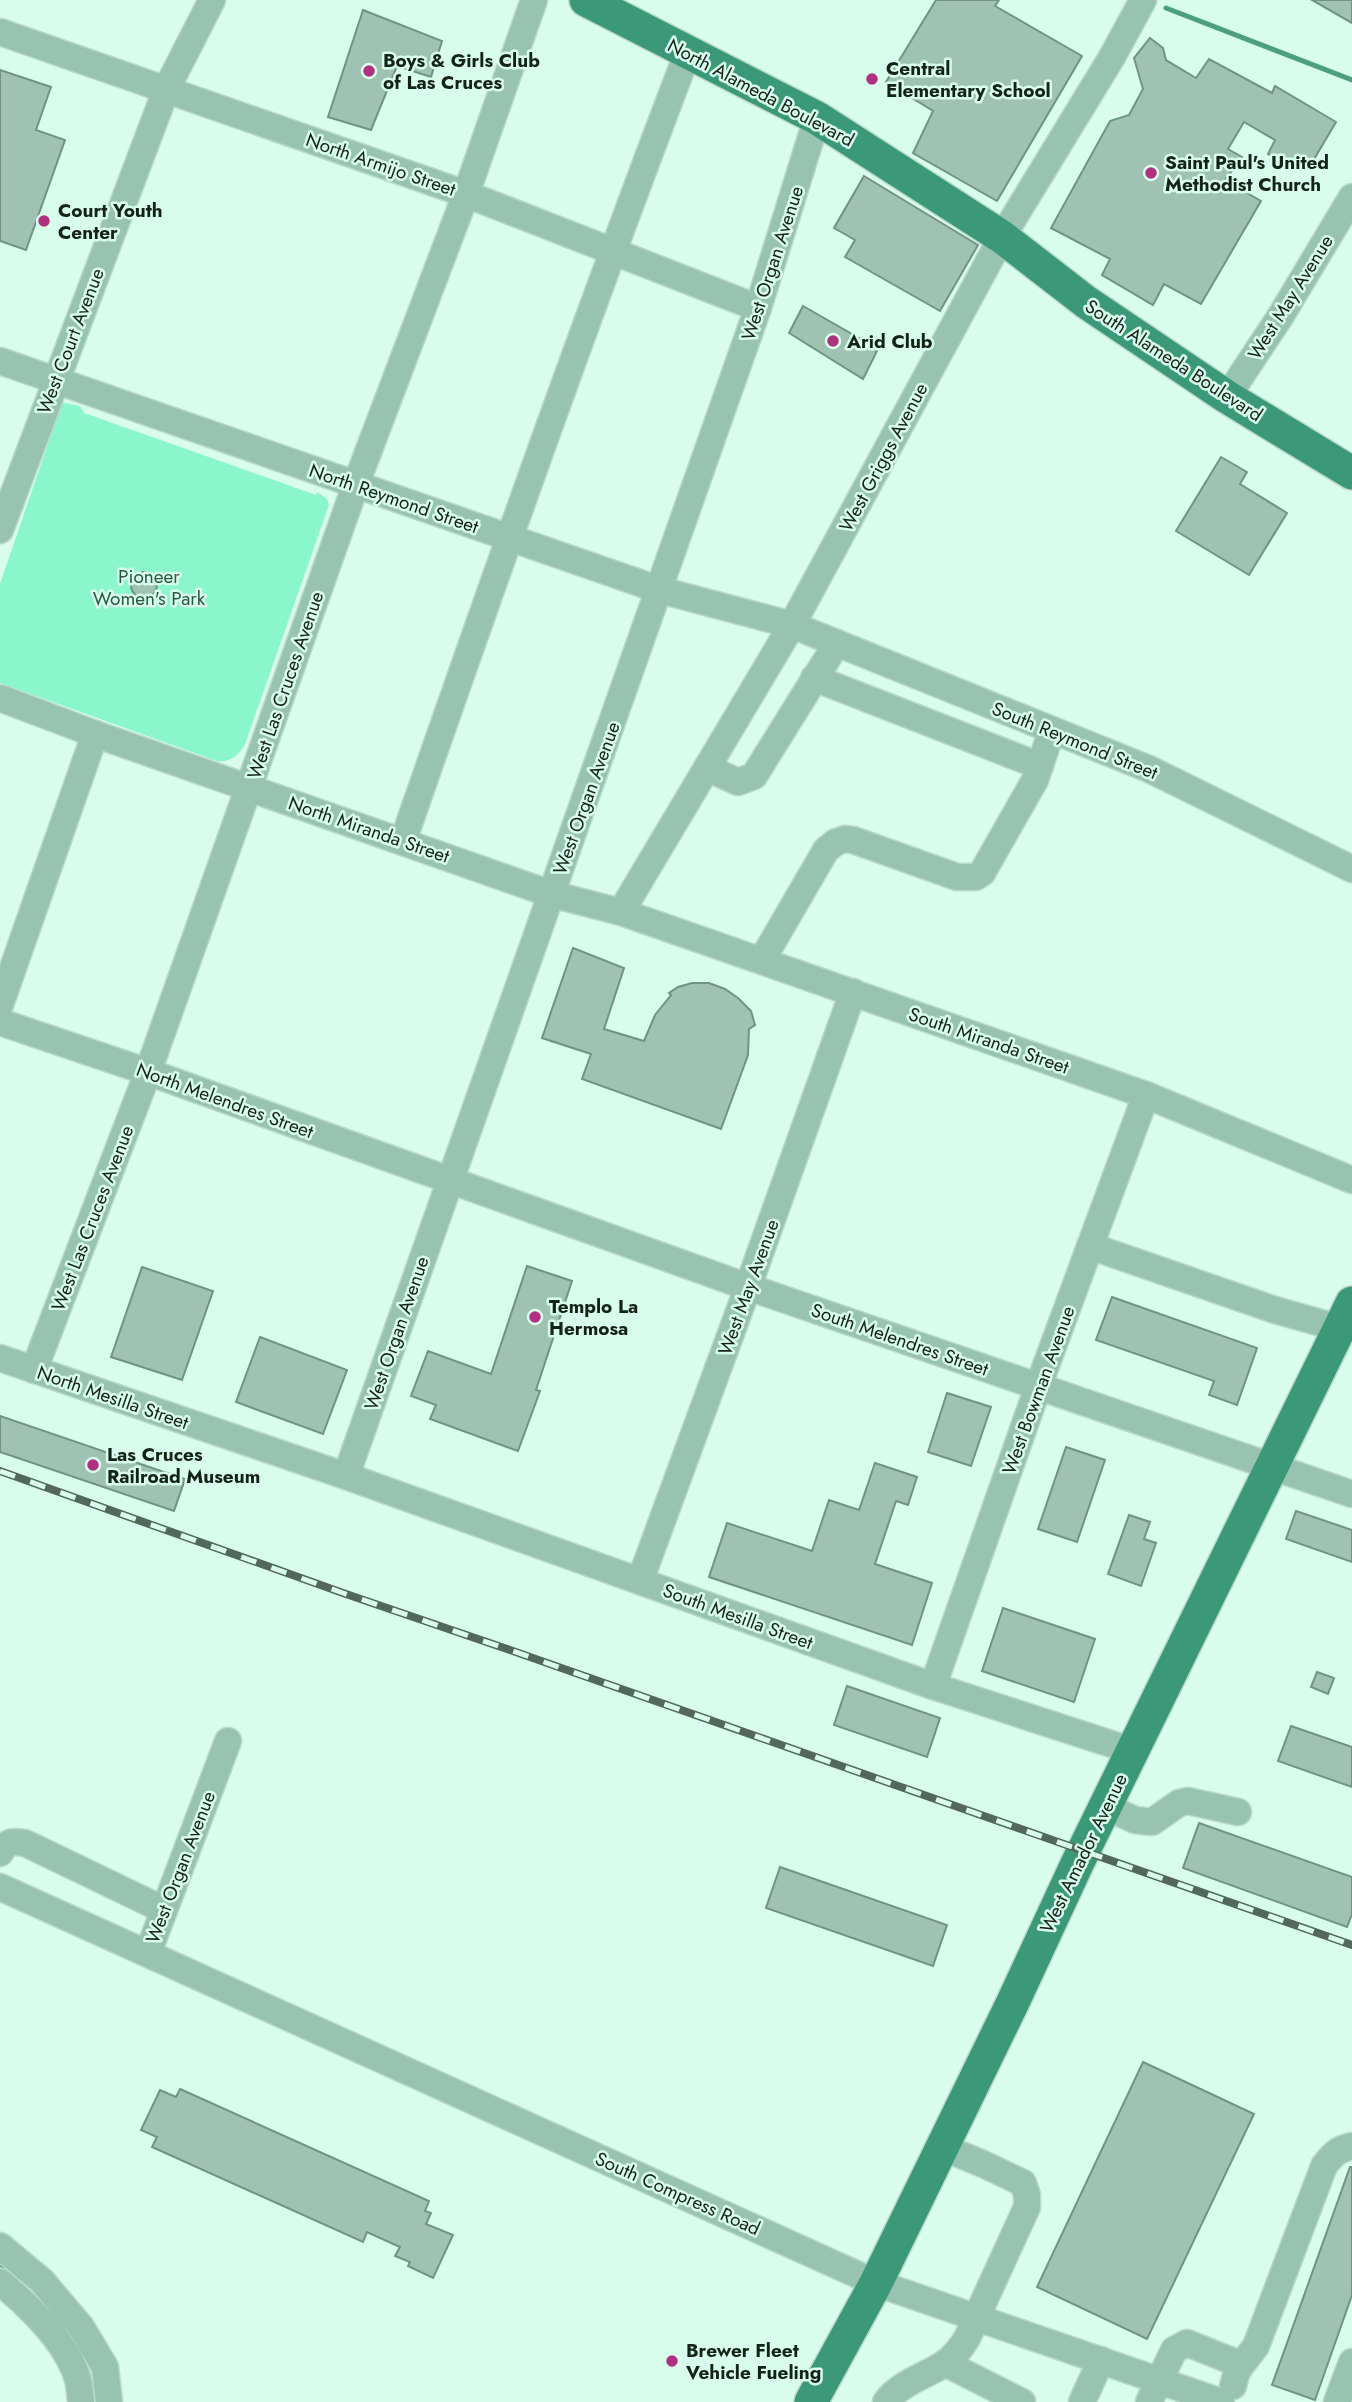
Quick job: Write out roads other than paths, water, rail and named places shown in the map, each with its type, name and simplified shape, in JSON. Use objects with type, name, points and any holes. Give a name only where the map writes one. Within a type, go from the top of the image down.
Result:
[{"type":"main road","name":"North Alameda Boulevard","points":[[586,0],[817,117],[1002,237]]},
{"type":"main road","name":"South Alameda Boulevard","points":[[1002,237],[1086,302],[1227,397],[1352,473]]},
{"type":"main road","name":"West Amador Avenue","points":[[811,2402],[876,2283],[1346,1315]]},
{"type":"street","name":"West Court Avenue","points":[[0,530],[166,90],[212,0]]},
{"type":"street","name":"West Las Cruces Avenue","points":[[34,1370],[148,1072],[356,484],[466,194],[534,0]]},
{"type":"street","name":"West Griggs Avenue","points":[[621,912],[792,625],[1002,237],[1112,57],[1143,0]]},
{"type":"street","name":"North Armijo Street","points":[[0,33],[466,194],[758,308]]},
{"type":"street","points":[[403,841],[509,537],[688,51]]},
{"type":"street","name":"West Organ Avenue","points":[[346,1476],[758,308],[817,117]]},
{"type":"street","name":"West May Avenue","points":[[1227,397],[1280,317],[1352,197]]},
{"type":"street","name":"North Reymond Street","points":[[0,361],[660,590],[792,625]]},
{"type":"street","name":"South Reymond Street","points":[[792,625],[1149,769],[1352,869]]},
{"type":"street","points":[[706,768],[738,782],[754,776],[837,643]]},
{"type":"street","points":[[814,678],[1040,766]]},
{"type":"street","name":"North Miranda Street","points":[[0,698],[551,894],[621,912]]},
{"type":"street","points":[[762,960],[820,859],[835,842],[853,840],[957,877],[976,877],[988,865],[1035,780],[1052,730]]},
{"type":"street","points":[[0,1005],[95,734]]},
{"type":"street","name":"South Miranda Street","points":[[621,912],[1146,1095],[1352,1181]]},
{"type":"street","name":"West May Avenue","points":[[640,1581],[853,992]]},
{"type":"street","name":"North Melendres Street","points":[[0,1022],[449,1180]]},
{"type":"street","name":"West Bowman Avenue","points":[[933,1686],[1038,1387],[1146,1095]]},
{"type":"street","name":"South Melendres Street","points":[[449,1180],[748,1287],[1352,1494]]},
{"type":"street","points":[[1090,1246],[1275,1310],[1346,1315]]},
{"type":"street","name":"North Mesilla Street","points":[[0,1358],[346,1476]]},
{"type":"street","name":"South Mesilla Street","points":[[346,1476],[933,1686],[1133,1751]]},
{"type":"street","name":"West Organ Avenue","points":[[148,1953],[228,1741]]},
{"type":"street","points":[[1105,1807],[1135,1820],[1152,1822],[1179,1803],[1188,1801],[1238,1812]]},
{"type":"street","points":[[0,1853],[6,1843],[25,1843],[164,1910]]},
{"type":"street","name":"South Compress Road","points":[[0,1887],[876,2283],[1101,2360],[1153,2391],[1219,2402]]},
{"type":"street","points":[[1227,2402],[1237,2371],[1256,2346],[1324,2166],[1331,2156],[1352,2146]]},
{"type":"street","points":[[886,2402],[909,2383],[945,2363],[958,2351],[967,2338],[1027,2207],[1023,2183],[942,2147]]},
{"type":"street","points":[[0,2246],[42,2281],[80,2327],[105,2367],[109,2402]]},
{"type":"street","points":[[0,2282],[46,2325],[70,2362],[78,2380],[81,2402]]},
{"type":"street","points":[[1153,2391],[1174,2350],[1186,2343],[1232,2361],[1237,2371]]},
{"type":"street","points":[[1082,2402],[1101,2360]]},
{"type":"street","points":[[1337,2402],[1352,2362]]},
{"type":"street","points":[[945,2363],[1022,2402]]},
{"type":"waterway","points":[[1166,8],[1352,80]]},
{"type":"waterway","points":[[0,2263],[31,2292]]},
{"type":"railway","points":[[0,1471],[1352,1945]]},
{"type":"place","name":"Boys & Girls Club of Las Cruces","points":[[369,71]]},
{"type":"place","name":"Central Elementary School","points":[[872,79]]},
{"type":"place","name":"Saint Paul's United Methodist Church","points":[[1151,173]]},
{"type":"place","name":"Court Youth Center","points":[[44,221]]},
{"type":"place","name":"Arid Club","points":[[833,341]]},
{"type":"place","name":"Templo La Hermosa","points":[[535,1317]]},
{"type":"place","name":"Las Cruces Railroad Museum","points":[[93,1465]]},
{"type":"place","name":"Brewer Fleet Vehicle Fueling","points":[[672,2361]]},
{"type":"park label","name":"Pioneer Women's Park","points":[[149,587]]}]
